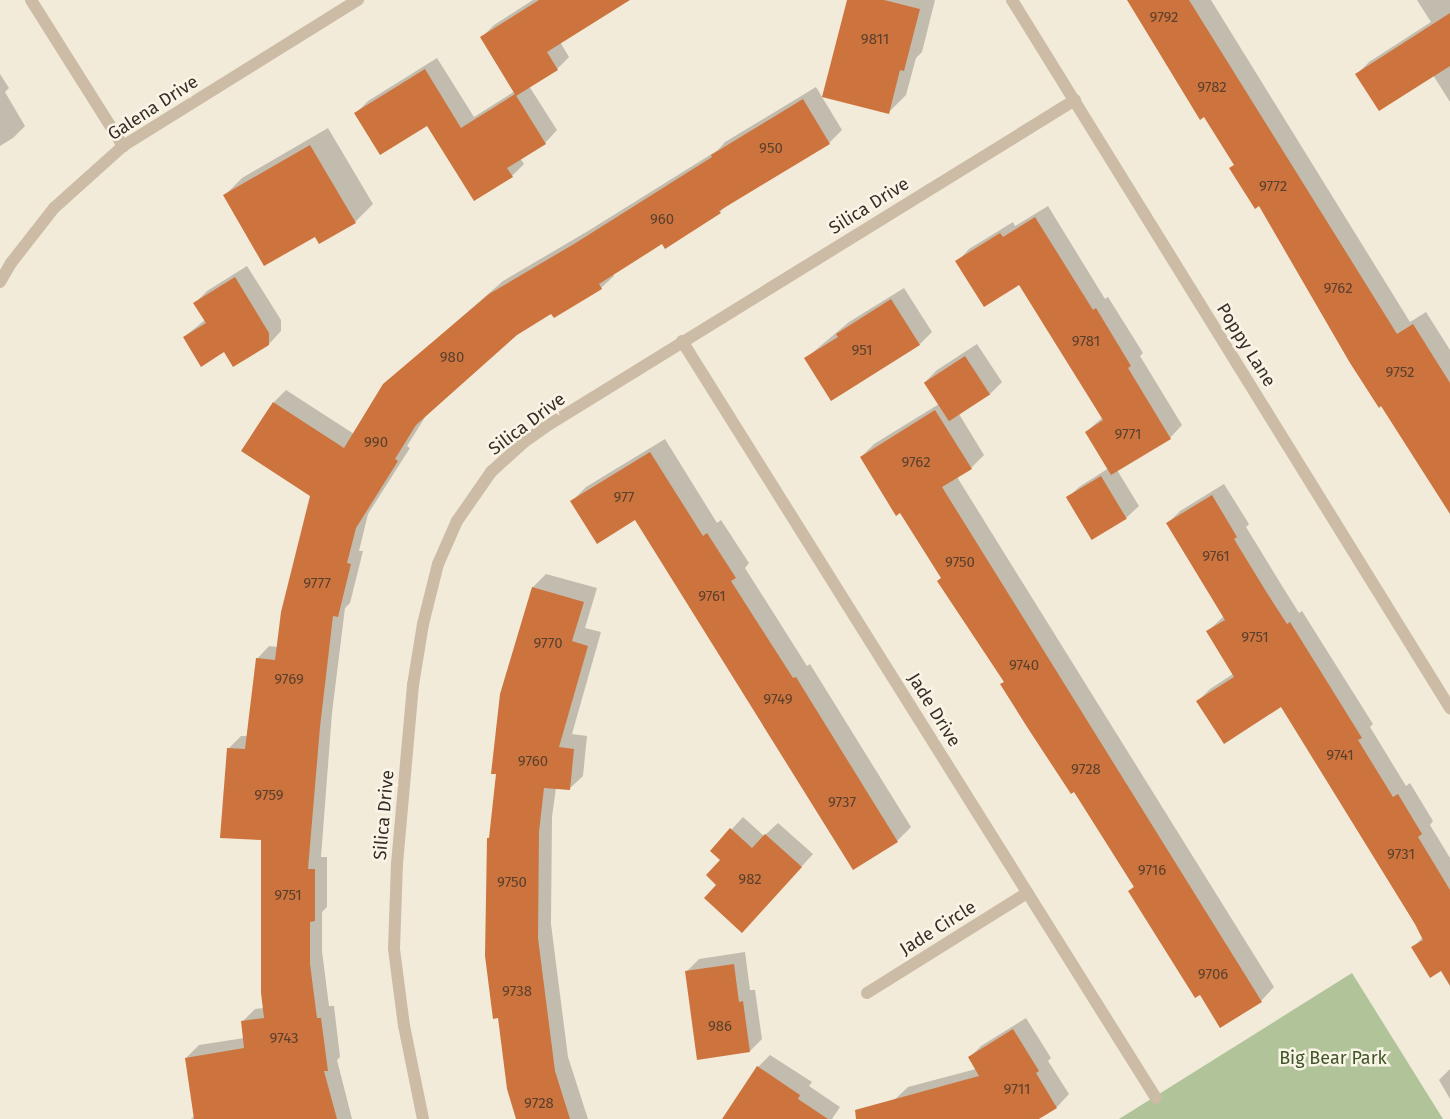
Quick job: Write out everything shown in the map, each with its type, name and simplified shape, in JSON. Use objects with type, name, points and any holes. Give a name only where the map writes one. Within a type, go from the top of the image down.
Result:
[{"type":"street","points":[[31,0],[123,146]]},
{"type":"street","name":"Galena Drive","points":[[0,282],[11,263],[54,208],[123,146],[358,0]]},
{"type":"street","name":"Poppy Lane","points":[[1012,0],[1450,708]]},
{"type":"street","name":"Silica Drive","points":[[423,1119],[404,1026],[394,949],[397,864],[413,685],[423,624],[438,564],[457,520],[498,466],[524,442],[550,424],[1074,100]]},
{"type":"street","name":"Jade Drive","points":[[682,342],[1156,1098]]},
{"type":"street","name":"Jade Circle","points":[[867,993],[1028,893]]},
{"type":"green space","name":"Big Bear Park","points":[[1352,973],[1443,1119],[1119,1119]]},
{"type":"building","points":[[539,0],[630,0],[547,52],[558,70],[516,96],[480,37]]},
{"type":"building","points":[[847,0],[884,0],[920,9],[904,71],[900,70],[889,114],[822,97]]},
{"type":"building","points":[[1127,0],[1189,0],[1397,334],[1413,324],[1450,383],[1450,514],[1381,406],[1379,408],[1350,363],[1259,206],[1255,209],[1229,168],[1234,165],[1204,117],[1200,120]]},
{"type":"building","points":[[1450,13],[1450,66],[1379,111],[1355,74]]},
{"type":"building","points":[[425,69],[461,128],[515,94],[546,144],[507,168],[513,177],[474,201],[427,126],[380,155],[354,113]]},
{"type":"building","points":[[803,99],[830,144],[719,211],[721,213],[665,249],[662,244],[599,284],[602,289],[554,318],[551,314],[517,335],[416,425],[395,459],[398,461],[356,528],[347,563],[351,564],[338,617],[333,616],[320,727],[308,869],[315,869],[315,921],[310,922],[310,964],[317,1018],[321,1018],[328,1071],[324,1071],[337,1119],[194,1119],[185,1058],[244,1048],[241,1021],[264,1018],[261,993],[261,840],[220,838],[227,748],[245,749],[256,658],[275,660],[281,612],[310,496],[241,451],[273,402],[344,448],[383,384],[489,294],[574,244],[712,157],[711,155]]},
{"type":"building","points":[[310,145],[356,223],[319,244],[315,237],[264,266],[223,195]]},
{"type":"building","points":[[1035,217],[1093,310],[1096,308],[1131,366],[1128,368],[1171,439],[1111,475],[1085,432],[1103,420],[1019,285],[984,307],[955,261],[1000,233],[1003,237]]},
{"type":"building","points":[[235,277],[269,333],[269,345],[233,367],[224,352],[201,367],[183,337],[206,323],[193,303]]},
{"type":"building","points":[[891,299],[920,345],[831,401],[804,358],[838,337],[836,334]]},
{"type":"building","points":[[965,356],[990,395],[949,421],[924,383]]},
{"type":"building","points":[[935,410],[972,469],[942,487],[1262,1002],[1220,1028],[1200,995],[1195,998],[1128,891],[1134,887],[1074,792],[1071,794],[1029,730],[1000,684],[1004,682],[937,581],[941,578],[900,513],[896,516],[860,457]]},
{"type":"building","points":[[650,452],[703,536],[707,533],[736,578],[731,581],[793,678],[796,677],[898,842],[853,870],[635,520],[597,544],[570,501]]},
{"type":"building","points":[[1101,476],[1127,519],[1092,540],[1066,497]]},
{"type":"building","points":[[1212,495],[1237,537],[1234,539],[1287,624],[1290,622],[1362,738],[1358,740],[1393,797],[1398,794],[1422,834],[1418,837],[1450,890],[1450,986],[1441,971],[1430,978],[1411,947],[1423,940],[1415,924],[1281,707],[1224,744],[1196,701],[1234,677],[1206,631],[1225,620],[1166,523]]},
{"type":"building","points":[[532,587],[584,602],[572,641],[588,646],[559,747],[574,749],[570,790],[544,788],[539,832],[538,938],[555,1071],[570,1119],[516,1119],[507,1089],[498,1018],[493,1019],[485,956],[487,838],[489,838],[496,774],[491,774],[500,694]]},
{"type":"building","points":[[730,828],[752,848],[765,834],[802,867],[742,933],[704,898],[716,885],[706,875],[720,860],[710,851]]},
{"type":"building","points":[[734,964],[739,1002],[743,1001],[750,1052],[697,1060],[685,971]]},
{"type":"building","points":[[1013,1029],[1039,1071],[1036,1073],[1057,1108],[1039,1119],[856,1119],[855,1110],[979,1076],[968,1057]]},
{"type":"building","points":[[757,1066],[800,1095],[798,1099],[828,1119],[722,1119]]}]
